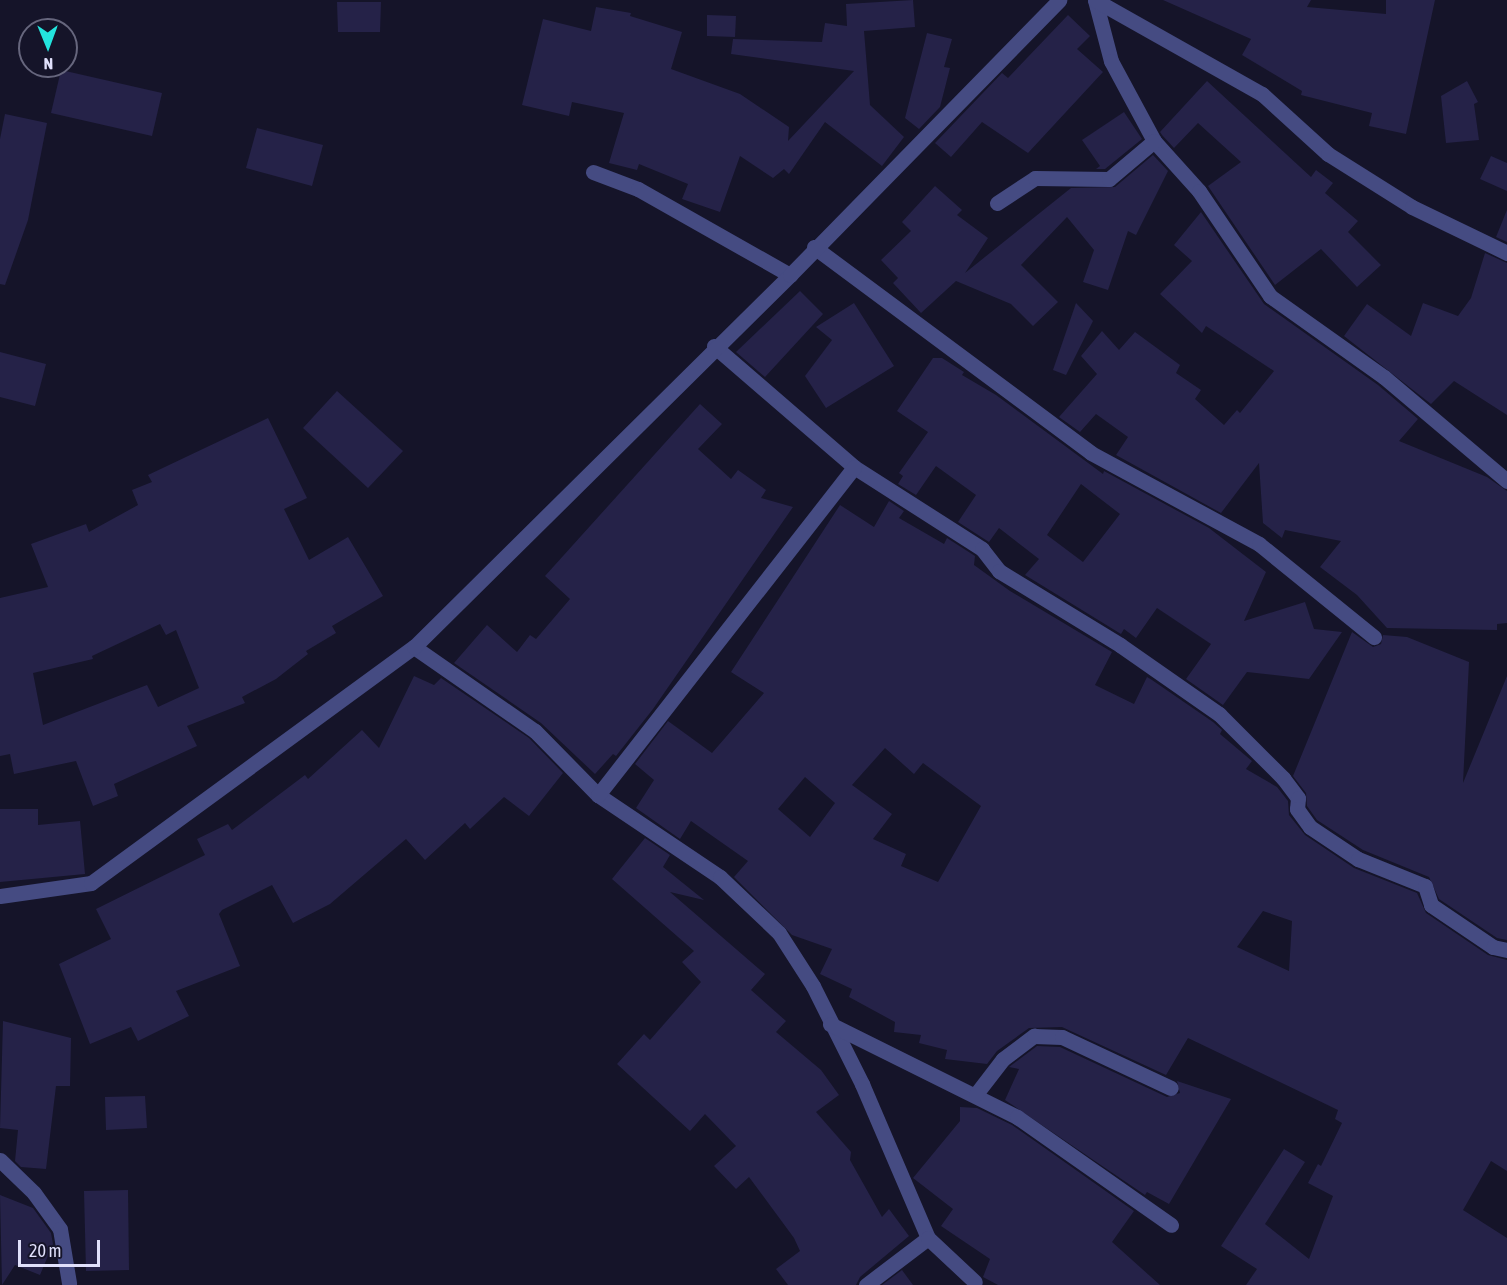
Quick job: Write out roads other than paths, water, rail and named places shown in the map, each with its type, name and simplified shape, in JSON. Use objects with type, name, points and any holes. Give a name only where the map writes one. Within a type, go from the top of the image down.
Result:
[{"type":"street","points":[[0,896],[91,883],[414,647],[714,346],[790,275],[814,247],[999,65],[1059,0]]},
{"type":"street","points":[[1095,0],[1111,61],[1154,141],[1198,191],[1270,296],[1384,377],[1507,481]]},
{"type":"street","points":[[1095,0],[1262,94],[1328,154],[1412,207],[1507,253]]},
{"type":"street","points":[[997,203],[1035,178],[1109,179],[1154,141]]},
{"type":"street","points":[[593,172],[638,189],[790,275]]},
{"type":"street","points":[[814,247],[1091,453],[1259,544],[1374,637]]},
{"type":"street","points":[[714,346],[854,467],[982,549],[999,571],[1120,645],[1219,714],[1283,777],[1298,798],[1297,809],[1310,827],[1358,859],[1425,885],[1431,905],[1493,947],[1507,950]]},
{"type":"street","points":[[598,795],[854,467]]},
{"type":"street","points":[[414,647],[535,731],[598,795],[720,877],[779,933],[813,986],[862,1084],[928,1238],[975,1282]]},
{"type":"street","points":[[830,1024],[976,1094],[1017,1117],[1171,1225]]},
{"type":"street","points":[[976,1094],[1003,1059],[1034,1036],[1062,1037],[1172,1088]]},
{"type":"street","points":[[0,1160],[34,1193],[60,1228],[69,1283]]},
{"type":"street","points":[[866,1285],[928,1238]]}]
